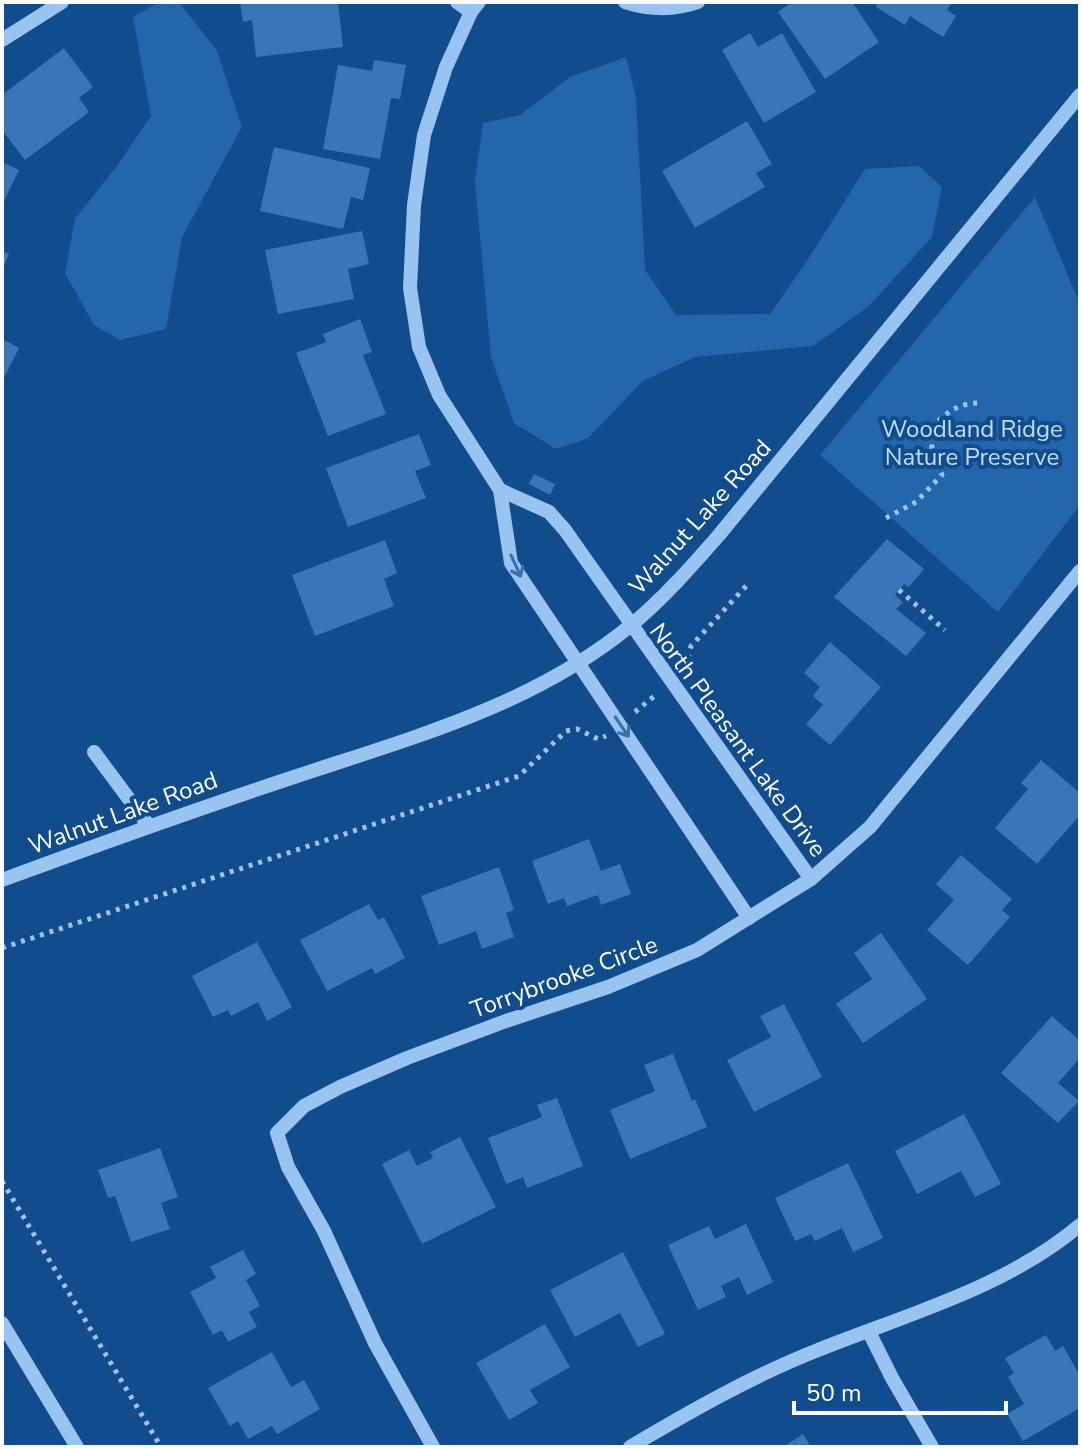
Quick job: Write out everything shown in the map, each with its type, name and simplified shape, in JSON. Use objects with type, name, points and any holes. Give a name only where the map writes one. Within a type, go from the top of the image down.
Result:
[{"type":"street","points":[[2,40],[62,2]]},
{"type":"street","points":[[457,2],[475,7],[446,67],[424,135],[414,205],[410,288],[419,347],[439,395],[500,490],[511,563],[749,918]]},
{"type":"street","points":[[625,2],[656,9],[682,8],[698,2]]},
{"type":"street","name":"Walnut Lake Road","points":[[2,880],[149,826],[482,712],[541,685],[630,626],[674,587],[719,535],[1080,95]]},
{"type":"street","name":"North Pleasant Lake Drive","points":[[500,490],[549,512],[565,530],[811,879]]},
{"type":"street","name":"Torrybrooke Circle","points":[[433,1447],[375,1343],[324,1231],[288,1167],[277,1133],[304,1106],[340,1087],[492,1026],[621,982],[697,950],[811,879],[870,827],[1080,571]]},
{"type":"street","points":[[94,752],[149,826]]},
{"type":"street","points":[[630,1447],[722,1393],[819,1349],[869,1332],[1005,1275],[1050,1250],[1080,1225]]},
{"type":"street","points":[[2,1323],[77,1447]]},
{"type":"street","points":[[869,1332],[932,1447]]},
{"type":"path","points":[[886,518],[916,502],[942,475],[932,448],[931,429],[946,413],[967,403],[980,403]]},
{"type":"path","points":[[2,948],[519,776],[566,731],[577,729],[598,739],[620,725],[686,668],[691,646],[748,584]]},
{"type":"path","points":[[899,590],[945,630]]},
{"type":"path","points":[[2,1181],[161,1447]]},
{"type":"green space","points":[[159,2],[179,2],[217,51],[242,127],[182,237],[166,329],[120,340],[94,325],[65,273],[75,219],[151,116],[133,17]]},
{"type":"green space","points":[[626,57],[636,98],[645,270],[676,315],[770,314],[865,169],[919,166],[942,187],[932,237],[869,306],[813,346],[695,357],[643,381],[588,438],[556,449],[514,423],[491,357],[475,182],[483,123],[520,115],[570,77]]},
{"type":"green space","name":"Woodland Ridge Nature Preserve","points":[[1035,197],[1080,304],[1080,505],[998,612],[820,455]]},
{"type":"building","points":[[240,2],[338,2],[343,47],[256,57],[252,20],[243,22]]},
{"type":"building","points":[[792,2],[852,2],[879,42],[825,79],[778,12]]},
{"type":"building","points":[[878,2],[952,2],[947,10],[956,16],[943,37],[910,16],[905,25],[876,7]]},
{"type":"building","points":[[750,33],[758,47],[782,33],[816,92],[764,123],[722,50]]},
{"type":"building","points":[[64,48],[93,87],[79,98],[89,112],[25,160],[2,130],[2,95]]},
{"type":"building","points":[[374,60],[406,65],[400,99],[391,98],[380,159],[323,149],[338,65],[372,71]]},
{"type":"building","points":[[747,121],[772,164],[756,173],[765,187],[695,228],[662,171]]},
{"type":"building","points":[[274,147],[370,168],[363,200],[351,197],[343,229],[260,211]]},
{"type":"building","points":[[2,162],[19,170],[2,205]]},
{"type":"building","points":[[362,231],[369,264],[348,269],[354,299],[278,314],[265,250]]},
{"type":"building","points":[[2,251],[9,254],[2,270]]},
{"type":"building","points":[[360,319],[372,352],[363,355],[386,414],[328,436],[296,353],[326,342],[323,334]]},
{"type":"building","points":[[2,339],[19,348],[2,382]]},
{"type":"building","points":[[419,434],[431,465],[415,471],[426,498],[348,527],[326,468]]},
{"type":"building","points":[[534,474],[555,484],[550,495],[529,484]]},
{"type":"building","points":[[887,539],[924,569],[909,587],[904,584],[895,595],[903,602],[896,609],[926,633],[906,656],[834,597]]},
{"type":"building","points":[[385,540],[397,573],[384,579],[394,606],[315,636],[292,575]]},
{"type":"building","points":[[830,642],[881,687],[830,745],[806,724],[823,705],[813,696],[820,687],[804,673]]},
{"type":"building","points":[[1041,760],[1080,793],[1080,815],[1037,864],[995,828],[1028,789],[1021,783]]},
{"type":"building","points":[[589,839],[601,871],[620,864],[631,894],[601,905],[598,895],[567,906],[564,898],[548,904],[532,861]]},
{"type":"building","points":[[961,855],[1012,899],[1002,910],[1010,917],[968,965],[927,930],[954,900],[936,884]]},
{"type":"building","points":[[499,867],[514,910],[506,913],[514,937],[482,949],[476,931],[439,945],[421,896]]},
{"type":"building","points":[[369,904],[378,920],[384,917],[405,958],[375,974],[372,968],[327,991],[300,940]]},
{"type":"building","points":[[881,933],[927,999],[863,1043],[836,1004],[872,979],[854,953]]},
{"type":"building","points":[[257,942],[292,1007],[267,1021],[258,1002],[231,1016],[228,1010],[213,1017],[192,976]]},
{"type":"building","points":[[784,1004],[822,1077],[754,1112],[727,1060],[771,1037],[760,1016]]},
{"type":"building","points":[[1052,1016],[1080,1041],[1080,1058],[1058,1083],[1079,1101],[1058,1123],[1001,1073]]},
{"type":"building","points":[[673,1054],[692,1101],[695,1099],[707,1127],[630,1159],[610,1110],[655,1091],[644,1065]]},
{"type":"building","points":[[557,1098],[583,1166],[527,1188],[523,1177],[506,1184],[488,1138],[542,1117],[537,1105]]},
{"type":"building","points":[[964,1114],[1001,1184],[975,1197],[961,1171],[917,1194],[895,1151]]},
{"type":"building","points":[[460,1137],[496,1207],[422,1244],[382,1164],[409,1150],[417,1166],[433,1158],[430,1152]]},
{"type":"building","points":[[160,1148],[178,1197],[161,1203],[170,1229],[131,1242],[115,1196],[108,1198],[98,1170]]},
{"type":"building","points":[[848,1163],[883,1238],[853,1252],[842,1228],[815,1241],[811,1234],[795,1241],[775,1198]]},
{"type":"building","points":[[746,1224],[773,1282],[747,1295],[739,1277],[721,1286],[726,1297],[698,1310],[668,1245],[709,1226],[715,1239]]},
{"type":"building","points":[[243,1250],[256,1274],[246,1280],[260,1306],[249,1312],[257,1327],[228,1342],[222,1330],[213,1335],[190,1292],[216,1278],[210,1267]]},
{"type":"building","points":[[623,1252],[665,1334],[638,1347],[620,1313],[575,1337],[550,1290]]},
{"type":"building","points":[[545,1324],[570,1367],[530,1390],[538,1403],[509,1420],[476,1363]]},
{"type":"building","points":[[1046,1335],[1055,1351],[1063,1346],[1080,1376],[1080,1408],[1023,1441],[1007,1414],[1024,1404],[1008,1377],[1014,1373],[1005,1358]]},
{"type":"building","points":[[272,1352],[291,1387],[304,1380],[320,1409],[277,1434],[272,1426],[248,1439],[238,1421],[230,1426],[208,1388]]},
{"type":"building","points":[[803,1434],[811,1447],[783,1447]]}]
